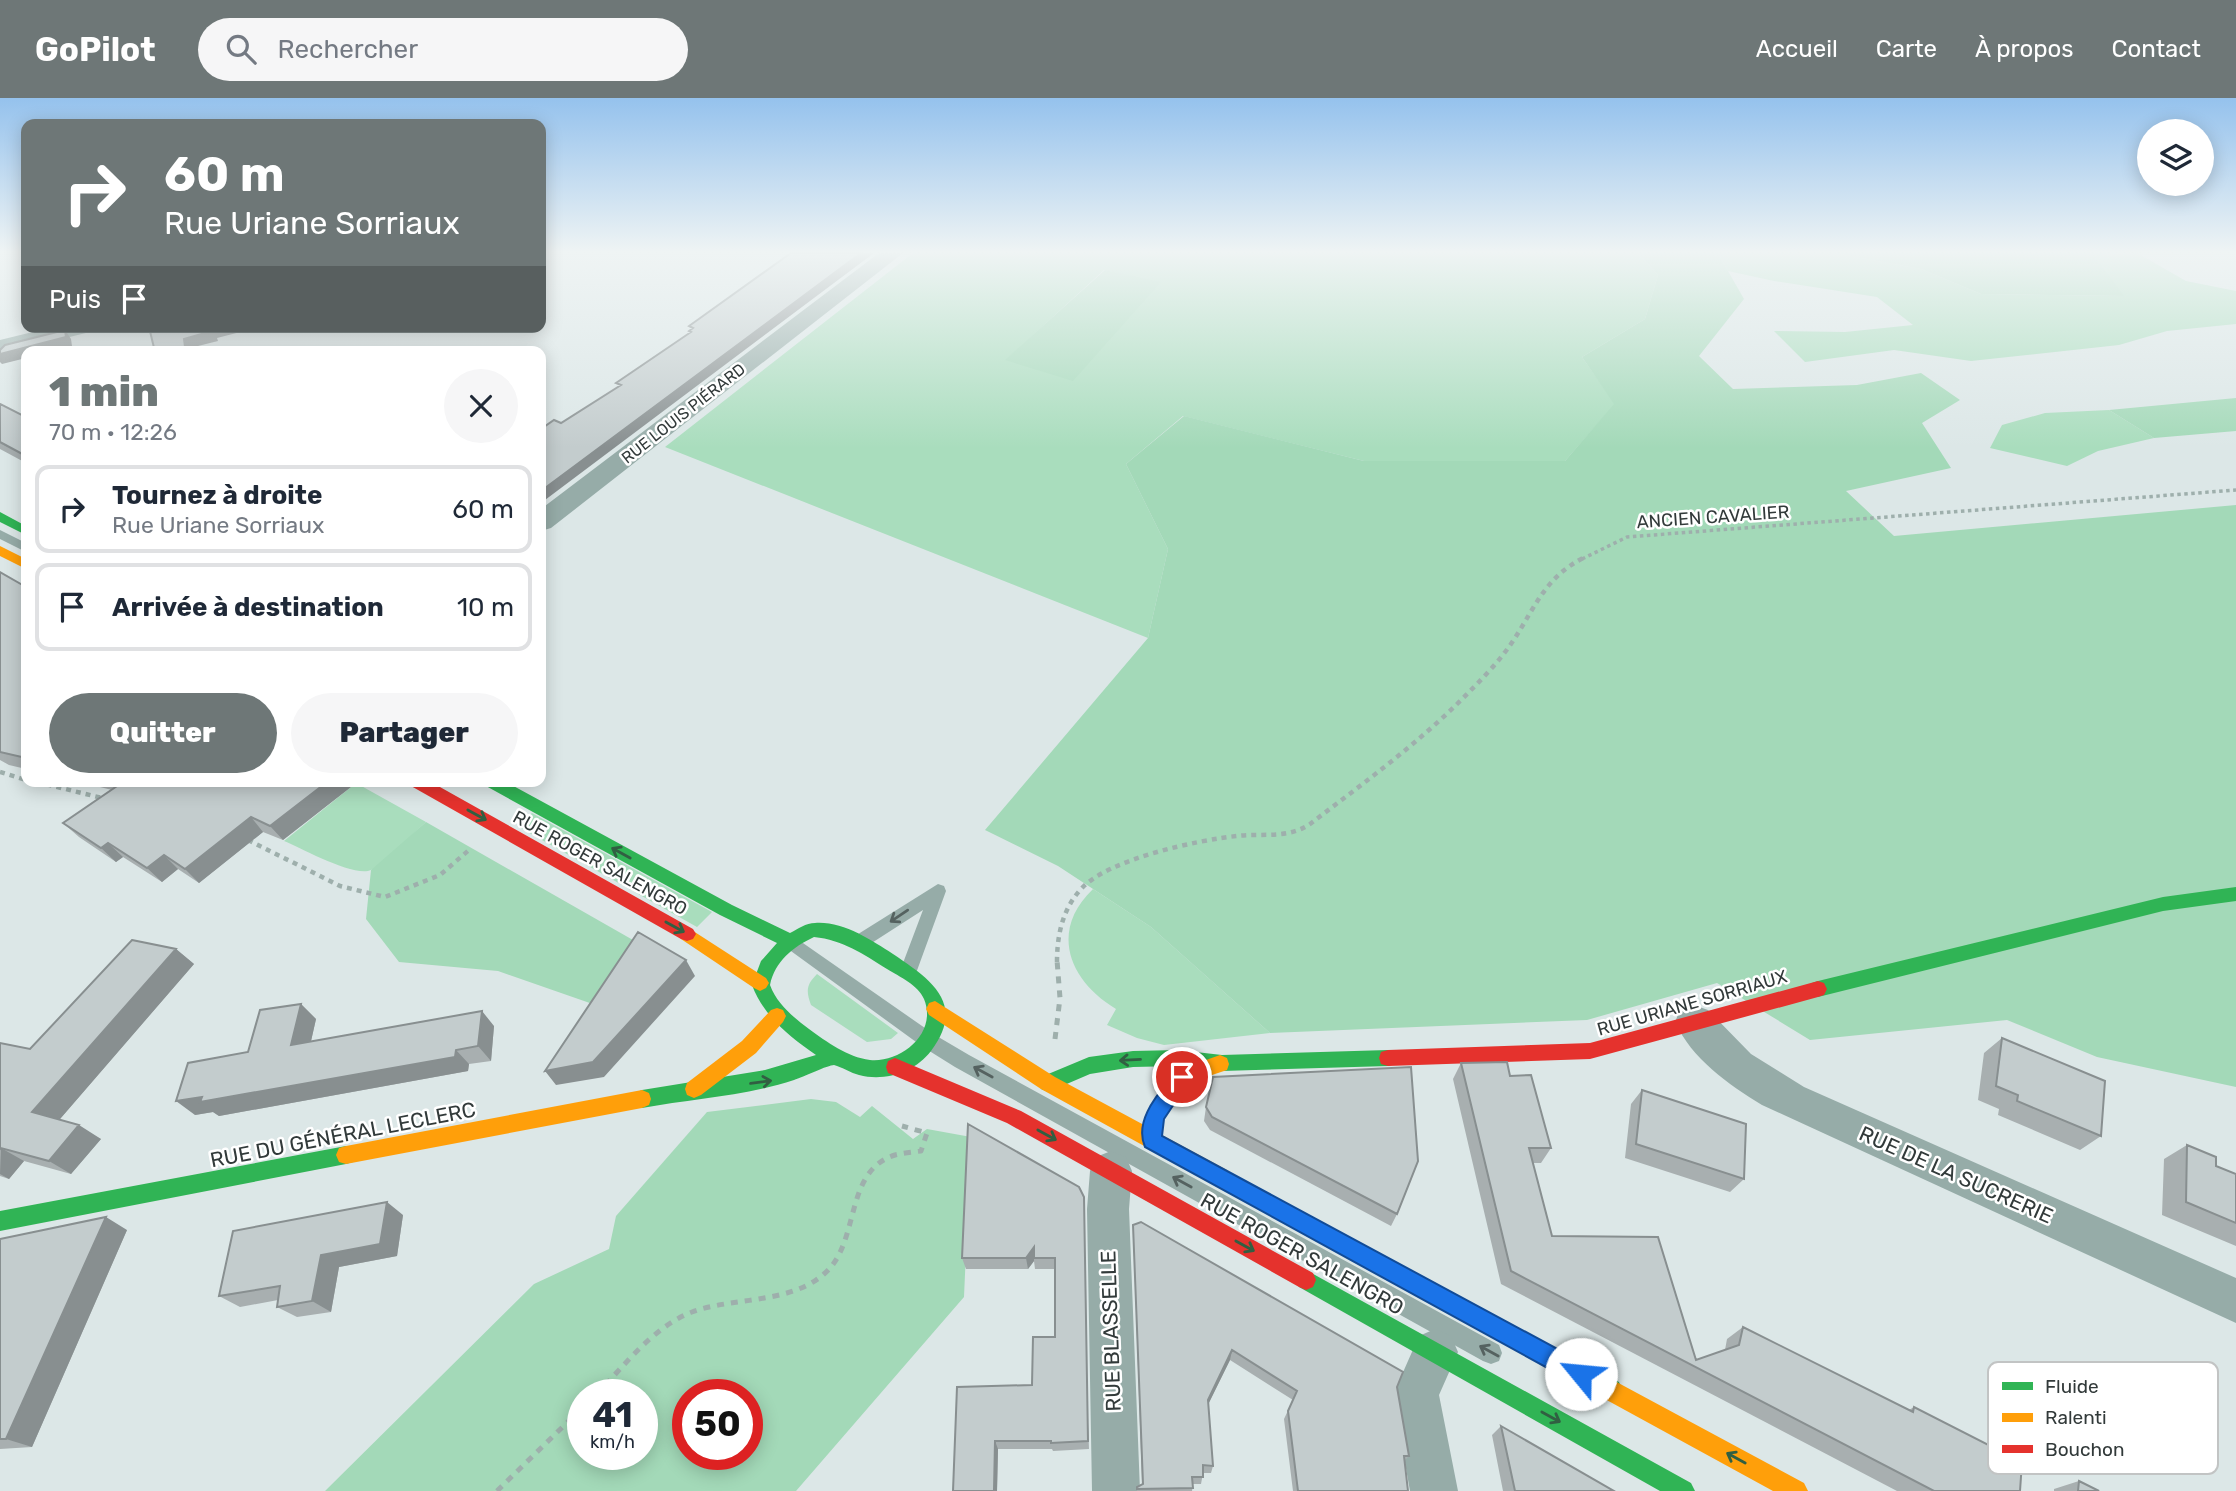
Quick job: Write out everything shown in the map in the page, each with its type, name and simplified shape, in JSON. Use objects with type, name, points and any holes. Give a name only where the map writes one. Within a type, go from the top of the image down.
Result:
[{"type":"main road","points":[[0,516],[21,528]]},
{"type":"main road","points":[[0,550],[21,562]]},
{"type":"main road","name":"RUE ROGER SALENGRO","points":[[426,787],[700,941],[760,983]]},
{"type":"main road","name":"RUE ROGER SALENGRO","points":[[501,787],[726,910],[790,941]]},
{"type":"main road","name":"RUE URIANE SORRIAUX","points":[[1048,1083],[1067,1072],[1106,1062],[1187,1057],[1222,1063],[1590,1051],[1791,995],[2163,904],[2236,894]]},
{"type":"main road","points":[[813,930],[845,933],[861,941],[908,973],[931,994],[935,1009],[937,1022],[929,1041],[917,1053],[895,1067],[883,1070],[850,1064],[777,1016],[764,996],[760,983],[771,961],[790,941],[813,930]]},
{"type":"main road","name":"RUE ROGER SALENGRO","points":[[935,1009],[1048,1083],[1796,1491]]},
{"type":"main road","name":"RUE DU GÉNÉRAL LECLERC","points":[[694,1089],[748,1049],[765,1033],[777,1016]]},
{"type":"main road","name":"RUE DU GÉNÉRAL LECLERC","points":[[0,1222],[694,1089],[773,1081],[808,1070],[835,1055]]},
{"type":"main road","name":"RUE URIANE SORRIAUX","points":[[1152,1140],[1155,1116],[1182,1077],[1222,1063]]},
{"type":"main road","name":"RUE ROGER SALENGRO","points":[[895,1067],[1014,1117],[1683,1491]]},
{"type":"street","name":"RUE LOUIS PIÉRARD","points":[[546,518],[807,318]]},
{"type":"street","points":[[0,347],[57,333]]},
{"type":"street","name":"RUE DE LA SUCRERIE","points":[[1694,1022],[1710,1043],[1748,1076],[1790,1100],[2236,1301]]},
{"type":"street","name":"RUE BLASSELLE","points":[[1111,1171],[1108,1209],[1116,1491]]},
{"type":"street","points":[[1434,1491],[1416,1395],[1435,1353]]},
{"type":"lane","points":[[0,534],[21,545]]},
{"type":"lane","points":[[861,941],[938,891],[908,973]]},
{"type":"lane","points":[[790,941],[929,1041],[1510,1363]]},
{"type":"path","name":"ANCIEN CAVALIER","points":[[1061,1020],[1055,954],[1056,934],[1082,887],[1098,875],[1181,845],[1233,836],[1298,831],[1392,759],[1469,692],[1507,649],[1556,575],[1626,537],[2236,490]]},
{"type":"path","points":[[0,772],[21,778]]},
{"type":"path","points":[[57,787],[117,802]]},
{"type":"path","points":[[247,839],[340,886],[385,897],[440,875],[496,826]]},
{"type":"path","points":[[612,1379],[665,1326],[689,1312],[802,1288],[826,1273],[841,1250],[861,1185],[874,1167],[898,1152],[921,1151],[927,1133],[902,1126]]},
{"type":"path","points":[[498,1491],[567,1423]]},
{"type":"green space","points":[[830,318],[1052,318],[1006,360],[1090,318],[1645,318],[1582,357],[1615,404],[1565,461],[1364,461],[1183,416],[1126,464],[1168,549],[1148,638],[665,447]]},
{"type":"green space","points":[[1052,318],[1129,318],[1073,381],[1005,360]]},
{"type":"green space","points":[[1729,318],[1699,356],[1733,389],[1857,385],[1921,373],[1960,400],[1922,423],[1951,468],[1846,491],[1894,536],[2236,505],[2236,1087],[2097,1057],[2007,1020],[1810,1040],[1717,983],[1587,1020],[1270,1033],[1151,927],[1058,866],[985,830],[1148,638],[1168,549],[1126,464],[1184,416],[1364,461],[1565,461],[1614,404],[1582,357],[1645,319]]},
{"type":"green space","points":[[1904,318],[2236,318],[2236,324],[2167,331],[2119,345],[1971,361],[1894,350],[1805,362],[1774,331],[1845,332],[1913,325]]},
{"type":"green space","points":[[2236,398],[2236,431],[2154,438],[2109,410]]},
{"type":"green space","points":[[2109,410],[2154,438],[2098,451],[2067,466],[1990,448],[2002,425],[2045,413]]},
{"type":"green space","points":[[351,787],[363,787],[426,822],[371,870],[353,870],[341,866],[284,841]]},
{"type":"green space","points":[[532,813],[712,912],[697,927],[517,826]]},
{"type":"green space","points":[[426,822],[647,948],[607,1009],[498,971],[399,962],[366,919],[371,870]]},
{"type":"green space","points":[[1093,889],[1151,927],[1270,1033],[1164,1045],[1137,1038],[1107,1025],[1116,1009],[1086,984],[1076,970],[1070,954],[1071,922],[1079,905]]},
{"type":"green space","points":[[817,974],[898,1033],[891,1039],[867,1042],[811,1005],[808,988]]},
{"type":"green space","points":[[811,1099],[836,1102],[860,1117],[872,1106],[913,1139],[927,1129],[971,1137],[964,1297],[796,1491],[325,1491],[534,1284],[609,1249],[616,1216],[707,1112]]},
{"type":"building","points":[[700,318],[774,318],[546,487],[546,426],[554,420],[561,423],[621,385],[616,383],[691,332],[689,331],[693,328],[689,326]]},
{"type":"building","points":[[53,333],[65,333],[66,337],[21,346],[21,349],[0,354],[5,345]]},
{"type":"building","points":[[150,333],[205,333],[184,339],[185,346],[154,346]]},
{"type":"building","points":[[0,404],[21,414],[21,453],[0,442]]},
{"type":"building","points":[[0,572],[21,584],[21,757],[0,752]]},
{"type":"building","points":[[116,787],[321,787],[270,826],[251,817],[185,869],[164,855],[147,868],[108,843],[101,848],[63,823]]},
{"type":"building","points":[[638,932],[686,960],[593,1062],[545,1071]]},
{"type":"building","points":[[132,940],[176,949],[32,1112],[79,1125],[49,1161],[0,1149],[0,1043],[30,1049]]},
{"type":"building","points":[[301,1004],[291,1045],[482,1011],[478,1046],[456,1050],[455,1057],[200,1102],[202,1097],[176,1101],[188,1063],[248,1052],[260,1010]]},
{"type":"building","points":[[2002,1038],[2105,1081],[2101,1136],[2017,1101],[2018,1095],[1996,1086]]},
{"type":"building","points":[[1507,1062],[1510,1076],[1531,1075],[1551,1148],[1529,1148],[1552,1236],[1658,1237],[1696,1360],[1739,1345],[1743,1327],[1913,1412],[1914,1407],[1988,1445],[1988,1474],[2021,1474],[2020,1491],[1934,1491],[1511,1271],[1461,1063]]},
{"type":"building","points":[[1411,1067],[1418,1161],[1397,1214],[1212,1117],[1206,1107],[1213,1077]]},
{"type":"building","points":[[1642,1090],[1746,1124],[1744,1179],[1636,1144]]},
{"type":"building","points":[[968,1124],[1079,1187],[1084,1197],[1088,1441],[995,1441],[994,1491],[953,1491],[957,1387],[1032,1385],[1033,1337],[1055,1337],[1055,1258],[1034,1258],[1034,1247],[1026,1258],[962,1258]]},
{"type":"building","points":[[2187,1145],[2216,1157],[2216,1166],[2236,1174],[2236,1223],[2186,1202]]},
{"type":"building","points":[[387,1202],[380,1244],[321,1255],[312,1301],[277,1307],[280,1286],[219,1296],[233,1231]]},
{"type":"building","points":[[106,1217],[6,1439],[0,1439],[0,1239]]},
{"type":"building","points":[[1141,1222],[1403,1372],[1397,1387],[1409,1456],[1404,1456],[1408,1491],[1298,1491],[1288,1411],[1297,1391],[1232,1350],[1208,1400],[1213,1466],[1203,1465],[1203,1477],[1192,1477],[1193,1488],[1137,1489],[1143,1484],[1133,1225]]},
{"type":"building","points":[[1501,1426],[1614,1491],[1515,1491]]},
{"type":"building","points":[[2079,1481],[2099,1491],[2078,1491]]},
{"type":"traffic: fast","points":[[0,516],[21,528]]},
{"type":"traffic: fast","points":[[501,787],[726,910],[790,941]]},
{"type":"traffic: fast","points":[[1818,989],[2163,904],[2236,894]]},
{"type":"traffic: fast","points":[[813,930],[836,933],[857,941],[911,974],[929,991],[936,1009],[935,1022],[924,1046],[915,1055],[891,1068],[858,1066],[814,1043],[773,1008],[761,985],[767,966],[787,944],[813,930]]},
{"type":"traffic: fast","points":[[642,1099],[765,1079],[789,1073],[835,1055]]},
{"type":"traffic: fast","points":[[1048,1083],[1089,1066],[1133,1059],[1178,1058],[1222,1063],[1388,1058]]},
{"type":"traffic: fast","points":[[0,1221],[346,1155]]},
{"type":"traffic: fast","points":[[1220,1177],[1611,1390]]},
{"type":"traffic: fast","points":[[1306,1280],[1683,1491]]},
{"type":"traffic: slow","points":[[0,550],[21,562]]},
{"type":"traffic: slow","points":[[687,934],[760,983]]},
{"type":"traffic: slow","points":[[935,1009],[1048,1083],[1220,1177]]},
{"type":"traffic: slow","points":[[694,1089],[749,1047],[777,1016]]},
{"type":"traffic: slow","points":[[1152,1140],[1155,1116],[1182,1077],[1220,1064]]},
{"type":"traffic: slow","points":[[346,1155],[642,1099]]},
{"type":"traffic: slow","points":[[1611,1390],[1796,1491]]},
{"type":"traffic: jam","points":[[426,787],[687,934]]},
{"type":"traffic: jam","points":[[1388,1058],[1590,1051],[1818,989]]},
{"type":"traffic: jam","points":[[895,1067],[1014,1117],[1306,1280]]},
{"type":"route","points":[[1182,1077],[1155,1116],[1152,1140],[1581,1374]]}]
